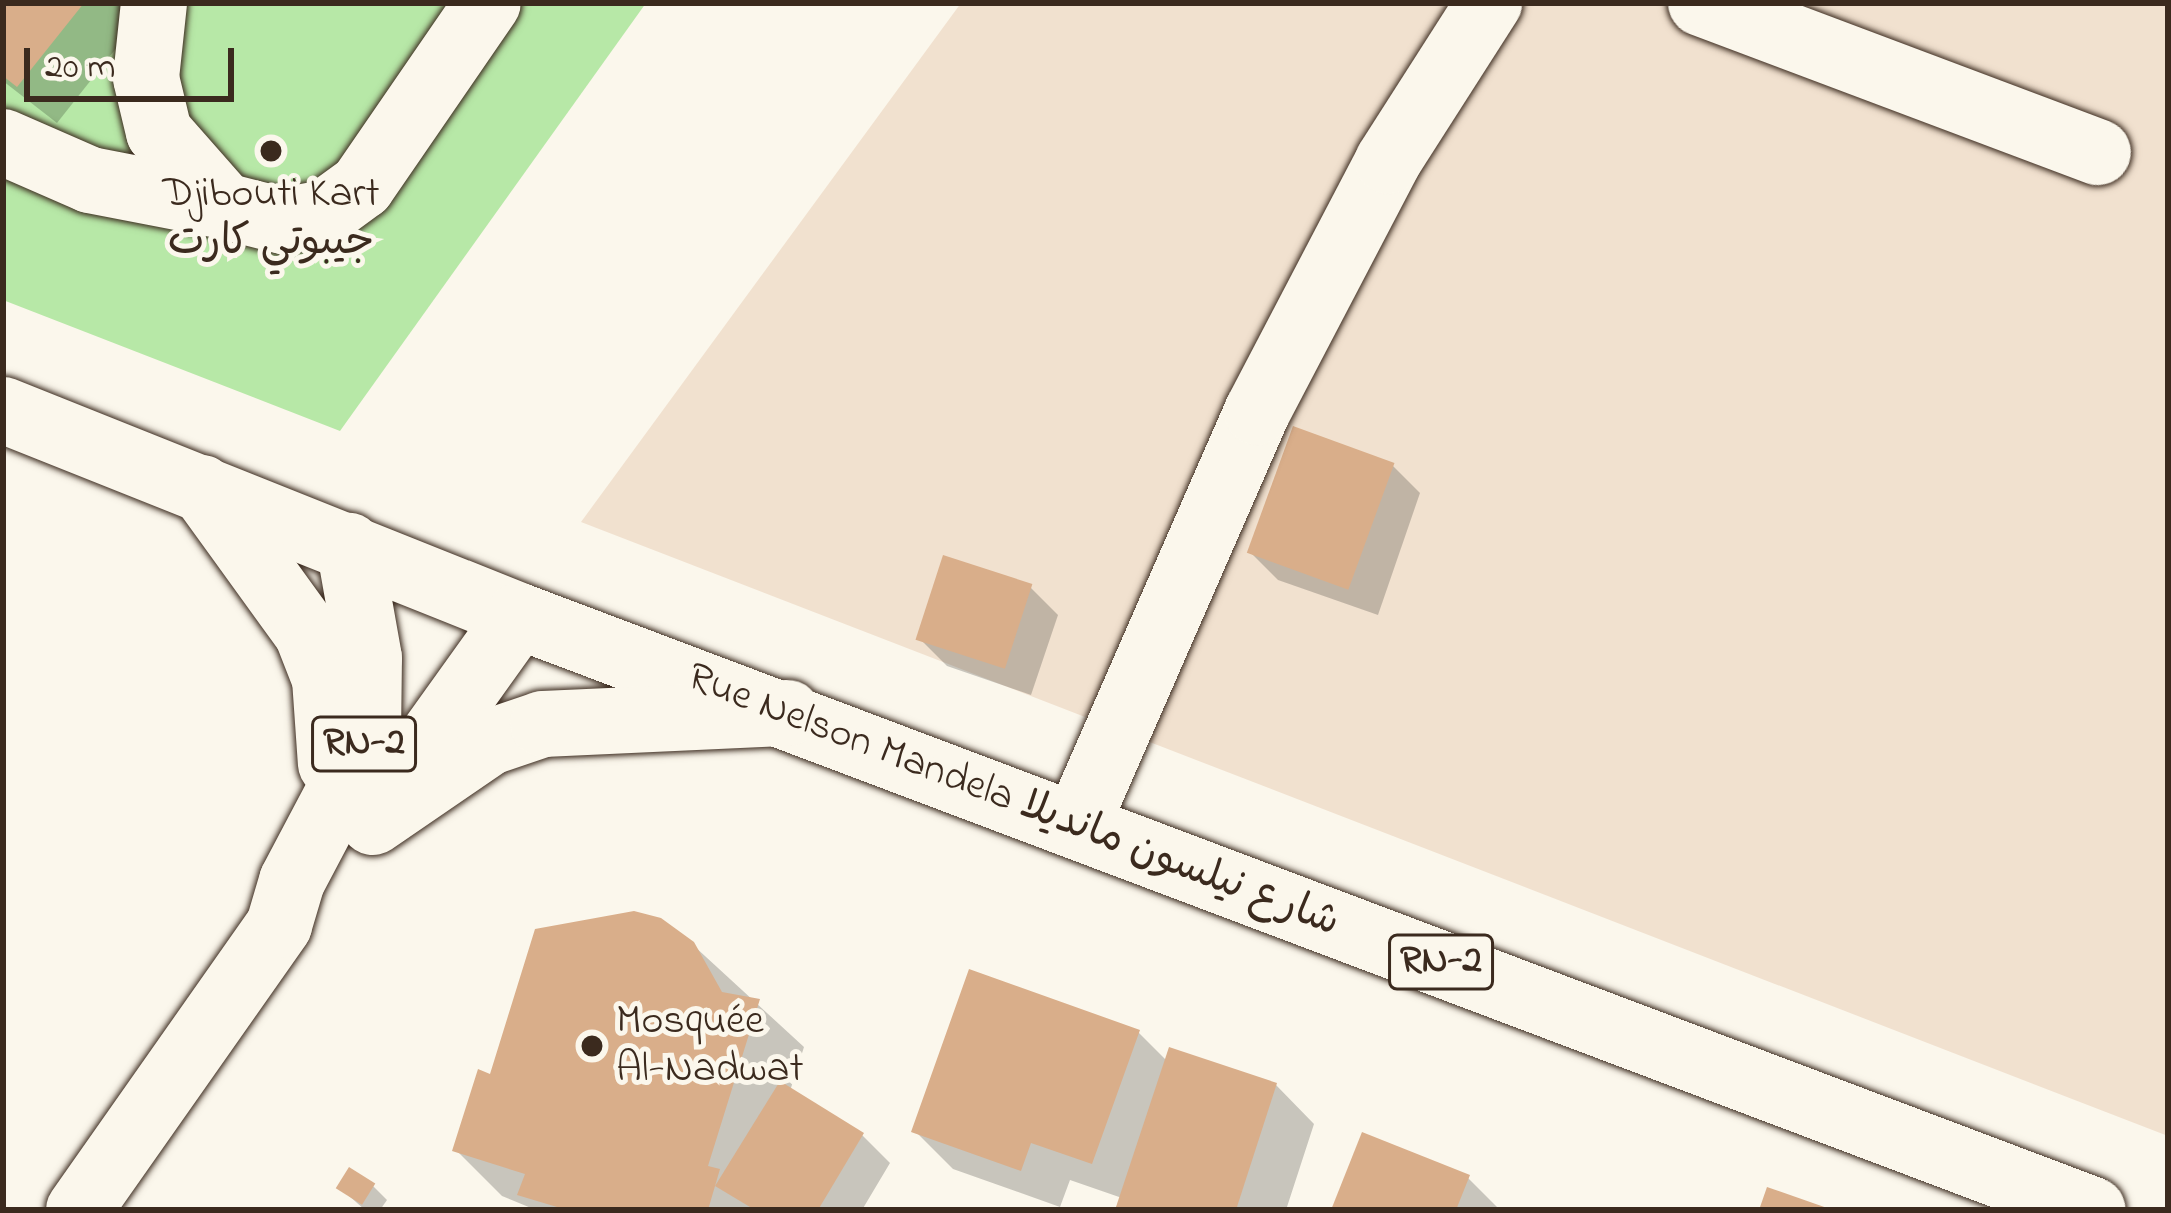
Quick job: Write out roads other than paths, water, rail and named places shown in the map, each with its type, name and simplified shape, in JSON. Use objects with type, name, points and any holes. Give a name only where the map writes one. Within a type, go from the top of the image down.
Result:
[{"type":"main road","points":[[154,3],[146,78],[158,132],[224,206]]},
{"type":"main road","points":[[3,142],[90,180],[283,221],[325,213],[362,186],[488,3]]},
{"type":"main road","points":[[1701,3],[2098,152]]},
{"type":"main road","points":[[1077,824],[1257,412],[1388,160],[1488,4]]},
{"type":"main road","name":"Rue Nelson Mandela شارع نيلسون مانديلا","points":[[3,410],[519,616],[788,713],[2093,1210]]},
{"type":"main road","points":[[202,488],[268,570],[325,679],[350,817],[490,742],[543,724],[788,713]]},
{"type":"main road","name":"RN-2","points":[[79,1210],[279,926],[331,880],[350,817],[372,702],[349,546]]},
{"type":"main road","name":"RN-2","points":[[350,817],[519,616]]},
{"type":"place","name":"Djibouti Kart جيبوتي كارت","points":[[271,151]]},
{"type":"place","name":"Mosquée Al-Nadwat","points":[[592,1046]]}]
